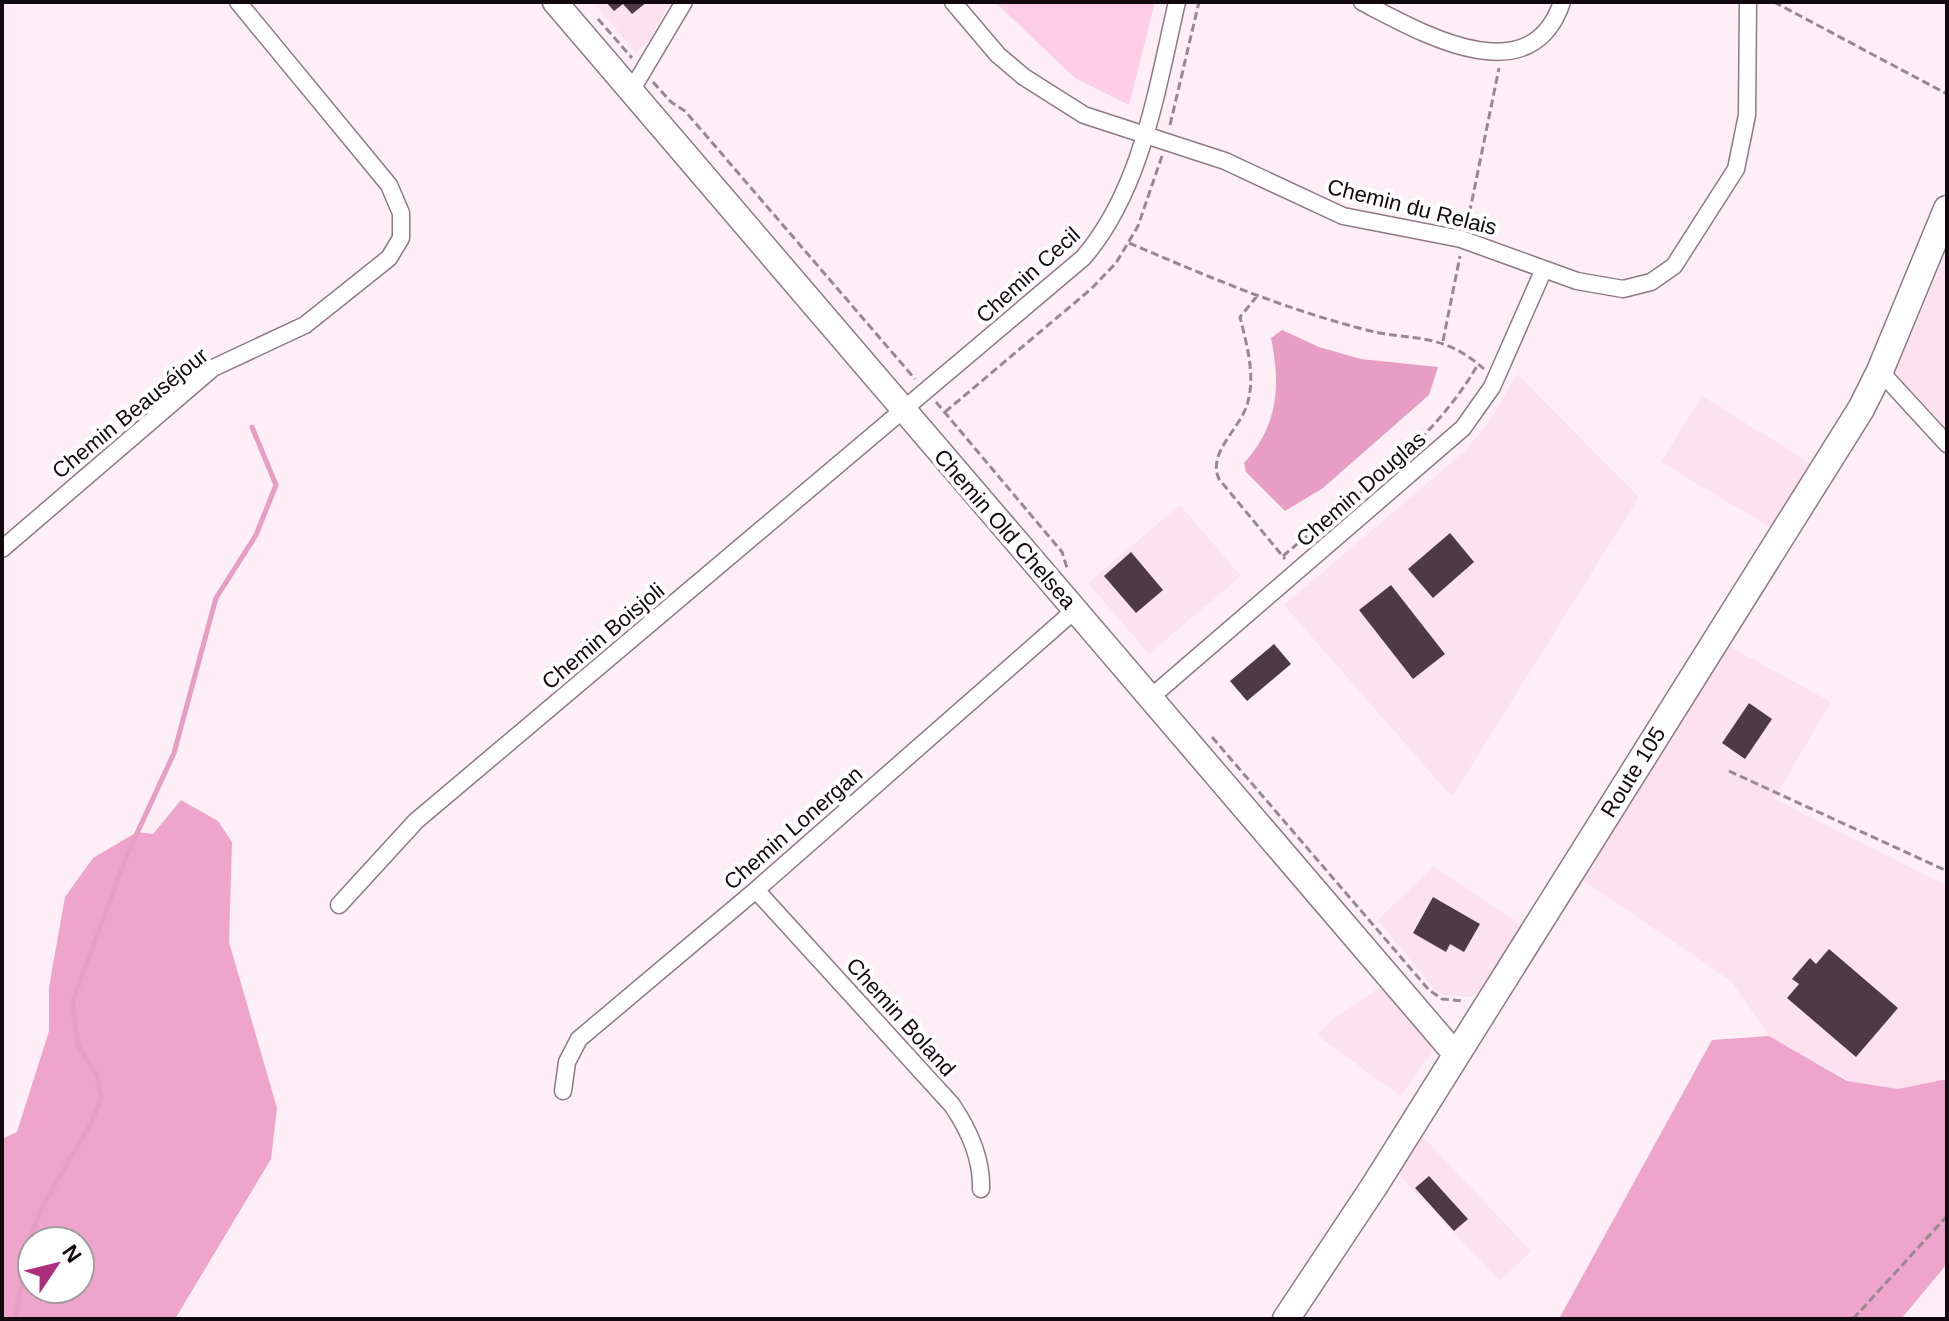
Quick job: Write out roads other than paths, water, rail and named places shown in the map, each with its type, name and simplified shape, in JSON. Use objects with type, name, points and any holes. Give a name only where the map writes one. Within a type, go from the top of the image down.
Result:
[{"type":"main road","name":"Route 105","points":[[1286,1319],[1456,1055],[1861,409],[1880,371],[1947,209]]},
{"type":"street","name":"Chemin Beauséjour","points":[[2,549],[213,368],[305,325],[389,258],[401,238],[401,213],[389,185],[238,2]]},
{"type":"street","name":"Chemin Old Chelsea","points":[[555,2],[637,81],[905,412],[1456,1055]]},
{"type":"street","points":[[637,81],[684,2]]},
{"type":"street","name":"Chemin du Relais","points":[[953,2],[998,55],[1051,97],[1084,115],[1143,137],[1225,161],[1343,216],[1464,240],[1594,286],[1623,289],[1663,275],[1686,251],[1730,180],[1744,144],[1748,2]]},
{"type":"street","name":"Chemin Cecil","points":[[905,412],[1057,283],[1101,237],[1117,209],[1143,137],[1177,2]]},
{"type":"street","points":[[1362,2],[1432,37],[1502,52],[1519,50],[1538,40],[1552,25],[1562,2]]},
{"type":"street","name":"Chemin Douglas","points":[[1150,698],[1445,446],[1477,411],[1495,379],[1544,269]]},
{"type":"street","points":[[1880,371],[1947,444]]},
{"type":"street","name":"Chemin Boisjoli","points":[[339,905],[416,821],[905,412]]},
{"type":"street","name":"Chemin Lonergan","points":[[563,1091],[567,1062],[579,1039],[756,890],[1075,610]]},
{"type":"street","name":"Chemin Boland","points":[[756,890],[952,1105],[965,1124],[981,1170],[981,1189]]},
{"type":"waterway","points":[[15,1319],[31,1236],[43,1205],[90,1125],[101,1099],[97,1076],[78,1045],[72,1003],[127,855],[174,753],[216,598],[256,535],[276,485],[252,427]]}]
